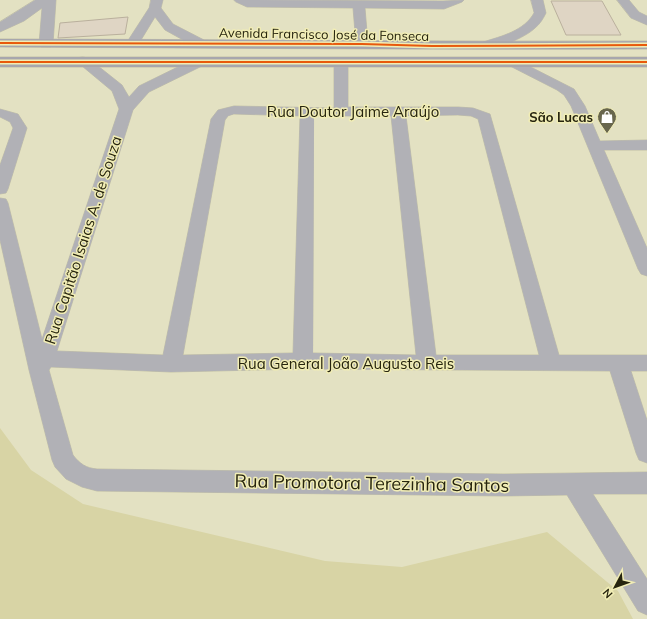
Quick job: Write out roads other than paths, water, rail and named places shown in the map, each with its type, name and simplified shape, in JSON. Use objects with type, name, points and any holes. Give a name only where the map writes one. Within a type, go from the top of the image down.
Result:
[{"type":"main road","name":"Avenida Francisco José da Fonseca","points":[[0,43],[46,44],[133,42],[400,44],[432,46],[647,45]]},
{"type":"main road","points":[[400,44],[406,51],[405,56],[400,61]]},
{"type":"main road","points":[[425,62],[417,58],[418,52],[432,46]]},
{"type":"main road","name":"Avenida Francisco José da Fonseca","points":[[0,62],[647,62]]},
{"type":"street","points":[[0,28],[30,12],[44,0]]},
{"type":"street","points":[[46,44],[49,0]]},
{"type":"street","points":[[240,0],[247,3],[310,1],[360,4],[387,2],[444,5],[458,0]]},
{"type":"street","points":[[488,45],[513,37],[533,23],[540,13],[537,0]]},
{"type":"street","points":[[623,0],[635,15],[647,21]]},
{"type":"street","points":[[133,42],[156,4],[169,27],[199,43]]},
{"type":"street","points":[[360,4],[362,44]]},
{"type":"street","points":[[83,61],[117,88],[121,93],[126,109]]},
{"type":"street","points":[[341,62],[341,112]]},
{"type":"street","name":"Rua Capitão Isaias A. de Souza","points":[[42,364],[126,109],[144,89],[197,63]]},
{"type":"street","points":[[515,63],[562,87],[569,92],[578,106],[647,269]]},
{"type":"street","name":"Rua Doutor Jaime Araújo","points":[[171,364],[220,116],[234,110],[307,112],[458,111],[473,112],[485,117],[551,362]]},
{"type":"street","points":[[303,361],[307,112]]},
{"type":"street","points":[[398,112],[427,363]]},
{"type":"street","points":[[0,113],[8,114],[15,118],[20,128],[0,189]]},
{"type":"street","points":[[595,146],[647,145]]},
{"type":"street","name":"Rua Promotora Terezinha Santos","points":[[0,203],[42,364],[63,460],[74,473],[86,478],[97,480],[573,484],[647,483]]},
{"type":"street","name":"Rua General João Augusto Reis","points":[[42,364],[171,364],[303,361],[427,363],[647,363]]},
{"type":"street","points":[[618,363],[647,453]]},
{"type":"street","points":[[573,484],[647,602]]},
{"type":"place","name":"São Lucas","points":[[607,134]]}]
